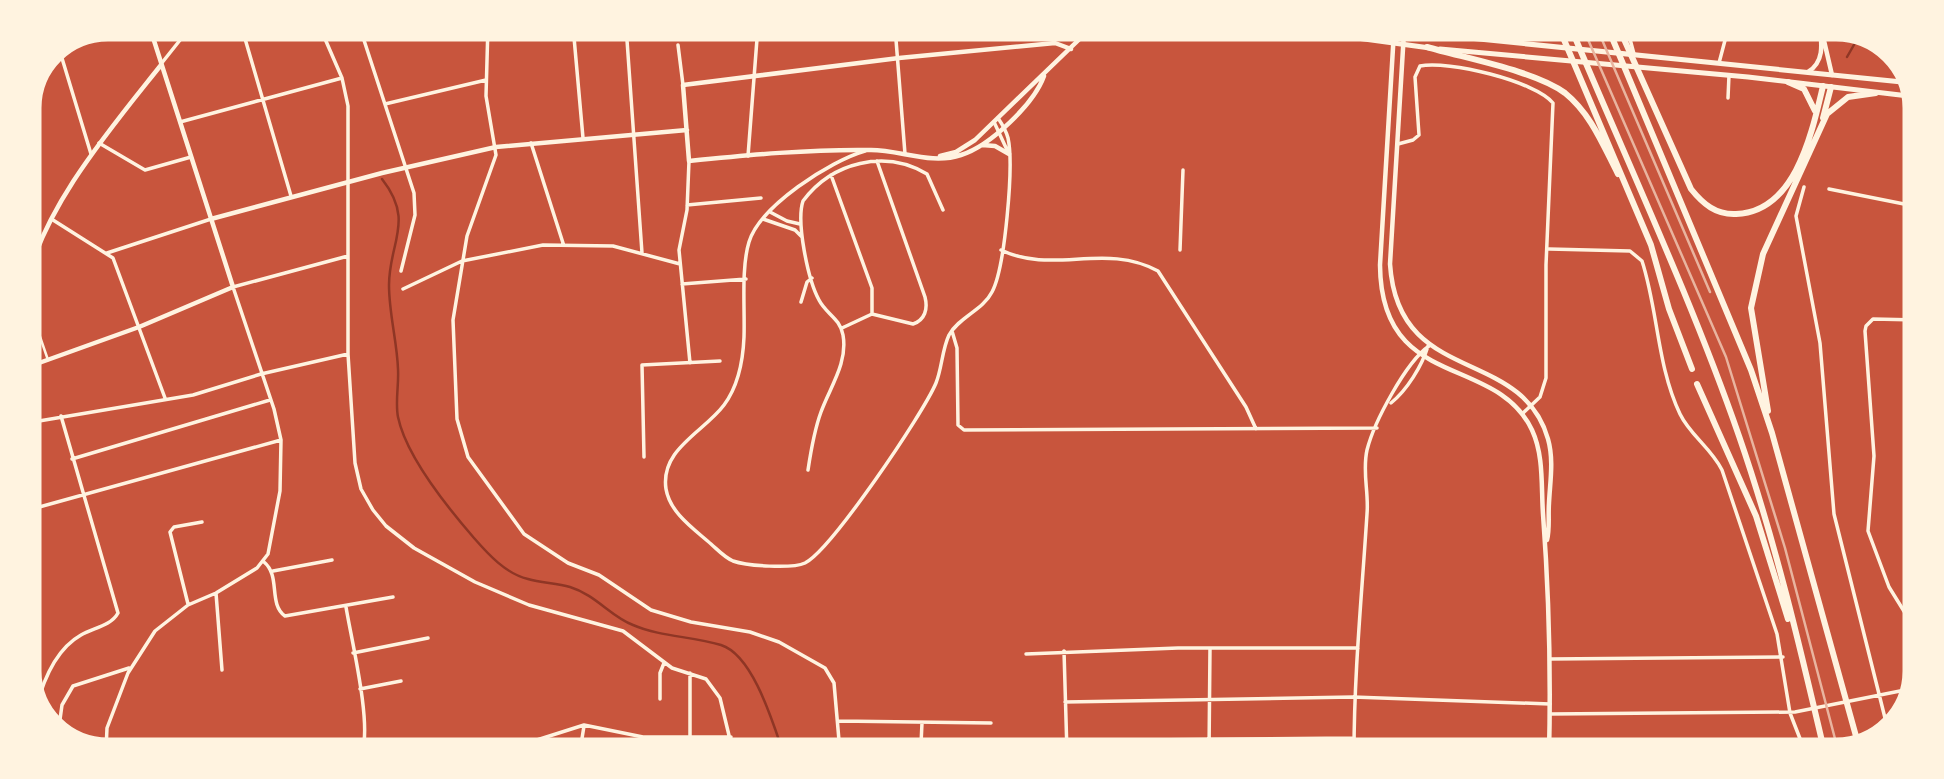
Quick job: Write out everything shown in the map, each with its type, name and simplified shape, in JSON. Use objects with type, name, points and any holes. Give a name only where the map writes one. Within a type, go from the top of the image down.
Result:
[{"type":"highway","points":[[1563,37],[1654,255],[1669,309],[1692,369]]},
{"type":"highway","points":[[1575,37],[1727,403],[1761,503],[1822,742]]},
{"type":"highway","points":[[1612,37],[1727,310],[1772,433],[1857,739]]},
{"type":"highway","points":[[1623,37],[1691,189],[1708,207],[1719,212],[1753,212],[1777,197],[1794,171],[1818,123],[1844,99],[1876,93]]},
{"type":"highway","points":[[1427,47],[1521,74],[1564,93],[1589,119],[1634,206]]},
{"type":"highway","points":[[1788,82],[1800,85],[1811,97],[1818,123]]},
{"type":"highway","points":[[1772,433],[1753,332],[1753,288],[1770,237],[1818,123],[1827,86]]},
{"type":"highway","points":[[1697,384],[1756,516],[1804,664]]},
{"type":"main road","points":[[1352,37],[1403,45],[1729,75],[1906,96]]},
{"type":"main road","points":[[1445,37],[1903,82]]},
{"type":"main road","points":[[1824,74],[1827,86]]},
{"type":"main road","points":[[1827,86],[1832,75]]},
{"type":"street","points":[[106,742],[107,728],[131,668],[160,626],[188,604],[216,593],[264,562],[281,491],[281,440],[270,400],[153,37]]},
{"type":"street","points":[[37,252],[91,154],[182,37]]},
{"type":"street","points":[[244,37],[291,196]]},
{"type":"street","points":[[323,37],[342,78],[350,125],[348,354],[355,463],[362,489],[386,526],[414,548],[475,582],[529,605],[623,631],[664,663],[706,679],[716,688],[732,742]]},
{"type":"street","points":[[363,37],[414,193],[415,211],[401,271]]},
{"type":"street","points":[[488,37],[486,80],[496,147],[495,159],[470,223],[453,320],[457,419],[468,457],[508,516],[524,534],[568,563],[615,584],[651,610],[671,617],[750,632],[813,659],[825,668],[834,683],[839,742]]},
{"type":"street","points":[[574,37],[583,138]]},
{"type":"street","points":[[627,37],[642,253]]},
{"type":"street","points":[[748,156],[757,37]]},
{"type":"street","points":[[896,37],[905,154]]},
{"type":"street","points":[[929,158],[961,149],[1044,76],[1082,37]]},
{"type":"street","points":[[1393,37],[1380,281],[1394,323],[1418,354],[1496,392],[1522,414],[1532,431],[1539,451],[1546,544],[1549,742]]},
{"type":"street","points":[[1404,37],[1391,276],[1404,316],[1429,346],[1500,380],[1532,406],[1549,441],[1551,462],[1546,544]]},
{"type":"street","points":[[1629,37],[1634,54]]},
{"type":"street","points":[[1719,63],[1726,37]]},
{"type":"street","points":[[1807,72],[1816,67],[1820,58],[1821,37]]},
{"type":"street","points":[[1823,37],[1832,75]]},
{"type":"street","points":[[682,85],[899,58],[1055,43],[1071,49]]},
{"type":"street","points":[[678,45],[689,161],[680,264],[690,363]]},
{"type":"street","points":[[61,54],[91,154]]},
{"type":"street","points":[[1396,144],[1411,141],[1419,135],[1415,77],[1420,66],[1441,66],[1527,86],[1548,96],[1555,109],[1546,378],[1540,397],[1522,414]]},
{"type":"street","points":[[1728,98],[1729,75]]},
{"type":"street","points":[[689,161],[870,150],[929,158],[961,156],[982,145],[1002,129],[1033,97],[1044,76]]},
{"type":"street","points":[[180,122],[342,78]]},
{"type":"street","points":[[385,104],[486,80]]},
{"type":"street","points":[[870,150],[832,164],[763,219],[750,240],[744,350],[737,378],[722,407],[673,456],[666,482],[670,500],[677,512],[719,552],[742,563],[796,565],[818,552],[877,478],[928,398],[936,383],[952,331],[991,294],[1001,250],[1011,177],[1009,154],[1002,129],[996,120]]},
{"type":"street","points":[[107,253],[291,196],[496,147],[687,130]]},
{"type":"street","points":[[99,143],[145,170],[191,157]]},
{"type":"street","points":[[531,143],[563,243]]},
{"type":"street","points":[[982,145],[995,146],[1009,154]]},
{"type":"street","points":[[841,328],[872,314],[913,324],[922,319],[927,304],[877,161]]},
{"type":"street","points":[[808,470],[818,421],[843,356],[841,328],[820,302],[812,278],[800,224],[803,201],[831,175],[849,166],[877,161],[891,162],[928,174],[943,210]]},
{"type":"street","points":[[1180,250],[1183,170]]},
{"type":"street","points":[[831,175],[872,288],[872,314]]},
{"type":"street","points":[[1804,187],[1796,216],[1820,342],[1835,514],[1867,654],[1882,696],[1887,721]]},
{"type":"street","points":[[1829,190],[1907,205]]},
{"type":"street","points":[[687,205],[761,198]]},
{"type":"street","points":[[770,212],[800,224]]},
{"type":"street","points":[[763,219],[795,230],[803,238]]},
{"type":"street","points":[[53,220],[107,253],[117,265],[165,398]]},
{"type":"street","points":[[403,289],[462,261],[516,248],[563,243],[605,244],[680,264]]},
{"type":"street","points":[[1549,249],[1630,251],[1642,261],[1666,369],[1679,412],[1716,458],[1721,470],[1783,657],[1792,713],[1802,742]]},
{"type":"street","points":[[1001,250],[1031,259],[1112,257],[1138,260],[1158,271],[1246,407],[1256,429]]},
{"type":"street","points":[[37,363],[139,327],[233,287],[348,256]]},
{"type":"street","points":[[801,302],[807,282],[812,278]]},
{"type":"street","points":[[682,284],[746,279]]},
{"type":"street","points":[[1907,319],[1880,318],[1870,321],[1865,331],[1874,468],[1868,531],[1889,587],[1907,615]]},
{"type":"street","points":[[37,328],[48,359]]},
{"type":"street","points":[[952,331],[957,348],[958,425],[964,430],[1377,428]]},
{"type":"street","points":[[1354,742],[1353,697],[1368,509],[1365,466],[1392,392],[1418,354],[1429,346]]},
{"type":"street","points":[[1389,405],[1399,396],[1429,346]]},
{"type":"street","points":[[37,421],[193,395],[261,374],[348,354]]},
{"type":"street","points":[[644,457],[642,365],[720,360]]},
{"type":"street","points":[[72,458],[270,400]]},
{"type":"street","points":[[41,694],[45,681],[63,651],[79,635],[113,620],[118,613],[61,416]]},
{"type":"street","points":[[37,508],[281,440]]},
{"type":"street","points":[[188,604],[170,532],[174,527],[202,522]]},
{"type":"street","points":[[273,571],[332,559]]},
{"type":"street","points":[[264,562],[273,571],[281,614],[290,617],[393,597]]},
{"type":"street","points":[[216,593],[222,670]]},
{"type":"street","points":[[346,607],[360,689],[364,742]]},
{"type":"street","points":[[353,653],[428,638]]},
{"type":"street","points":[[1026,654],[1210,648],[1358,648]]},
{"type":"street","points":[[1209,739],[1210,648]]},
{"type":"street","points":[[1064,651],[1066,741]]},
{"type":"street","points":[[1550,659],[1783,657]]},
{"type":"street","points":[[660,699],[659,681],[664,663]]},
{"type":"street","points":[[59,724],[62,705],[73,686],[131,668]]},
{"type":"street","points":[[690,673],[690,742]]},
{"type":"street","points":[[360,689],[401,681]]},
{"type":"street","points":[[1550,714],[1792,713],[1905,690]]},
{"type":"street","points":[[1065,702],[1353,697],[1550,704]]},
{"type":"street","points":[[838,722],[991,723]]},
{"type":"street","points":[[921,742],[922,723]]},
{"type":"street","points":[[527,742],[584,725],[643,737],[731,737]]},
{"type":"street","points":[[581,742],[584,725]]},
{"type":"street","points":[[1018,742],[1354,738]]},
{"type":"waterway","points":[[1847,57],[1857,40]]},
{"type":"waterway","points":[[382,179],[392,194],[399,220],[389,285],[397,359],[398,417],[402,432],[429,481],[479,544],[512,573],[579,591],[625,621],[644,629],[710,642],[732,651],[743,662],[760,691],[780,742]]},
{"type":"railway","points":[[1587,37],[1726,357],[1785,548],[1836,742]]},
{"type":"railway","points":[[1601,37],[1710,292]]}]
